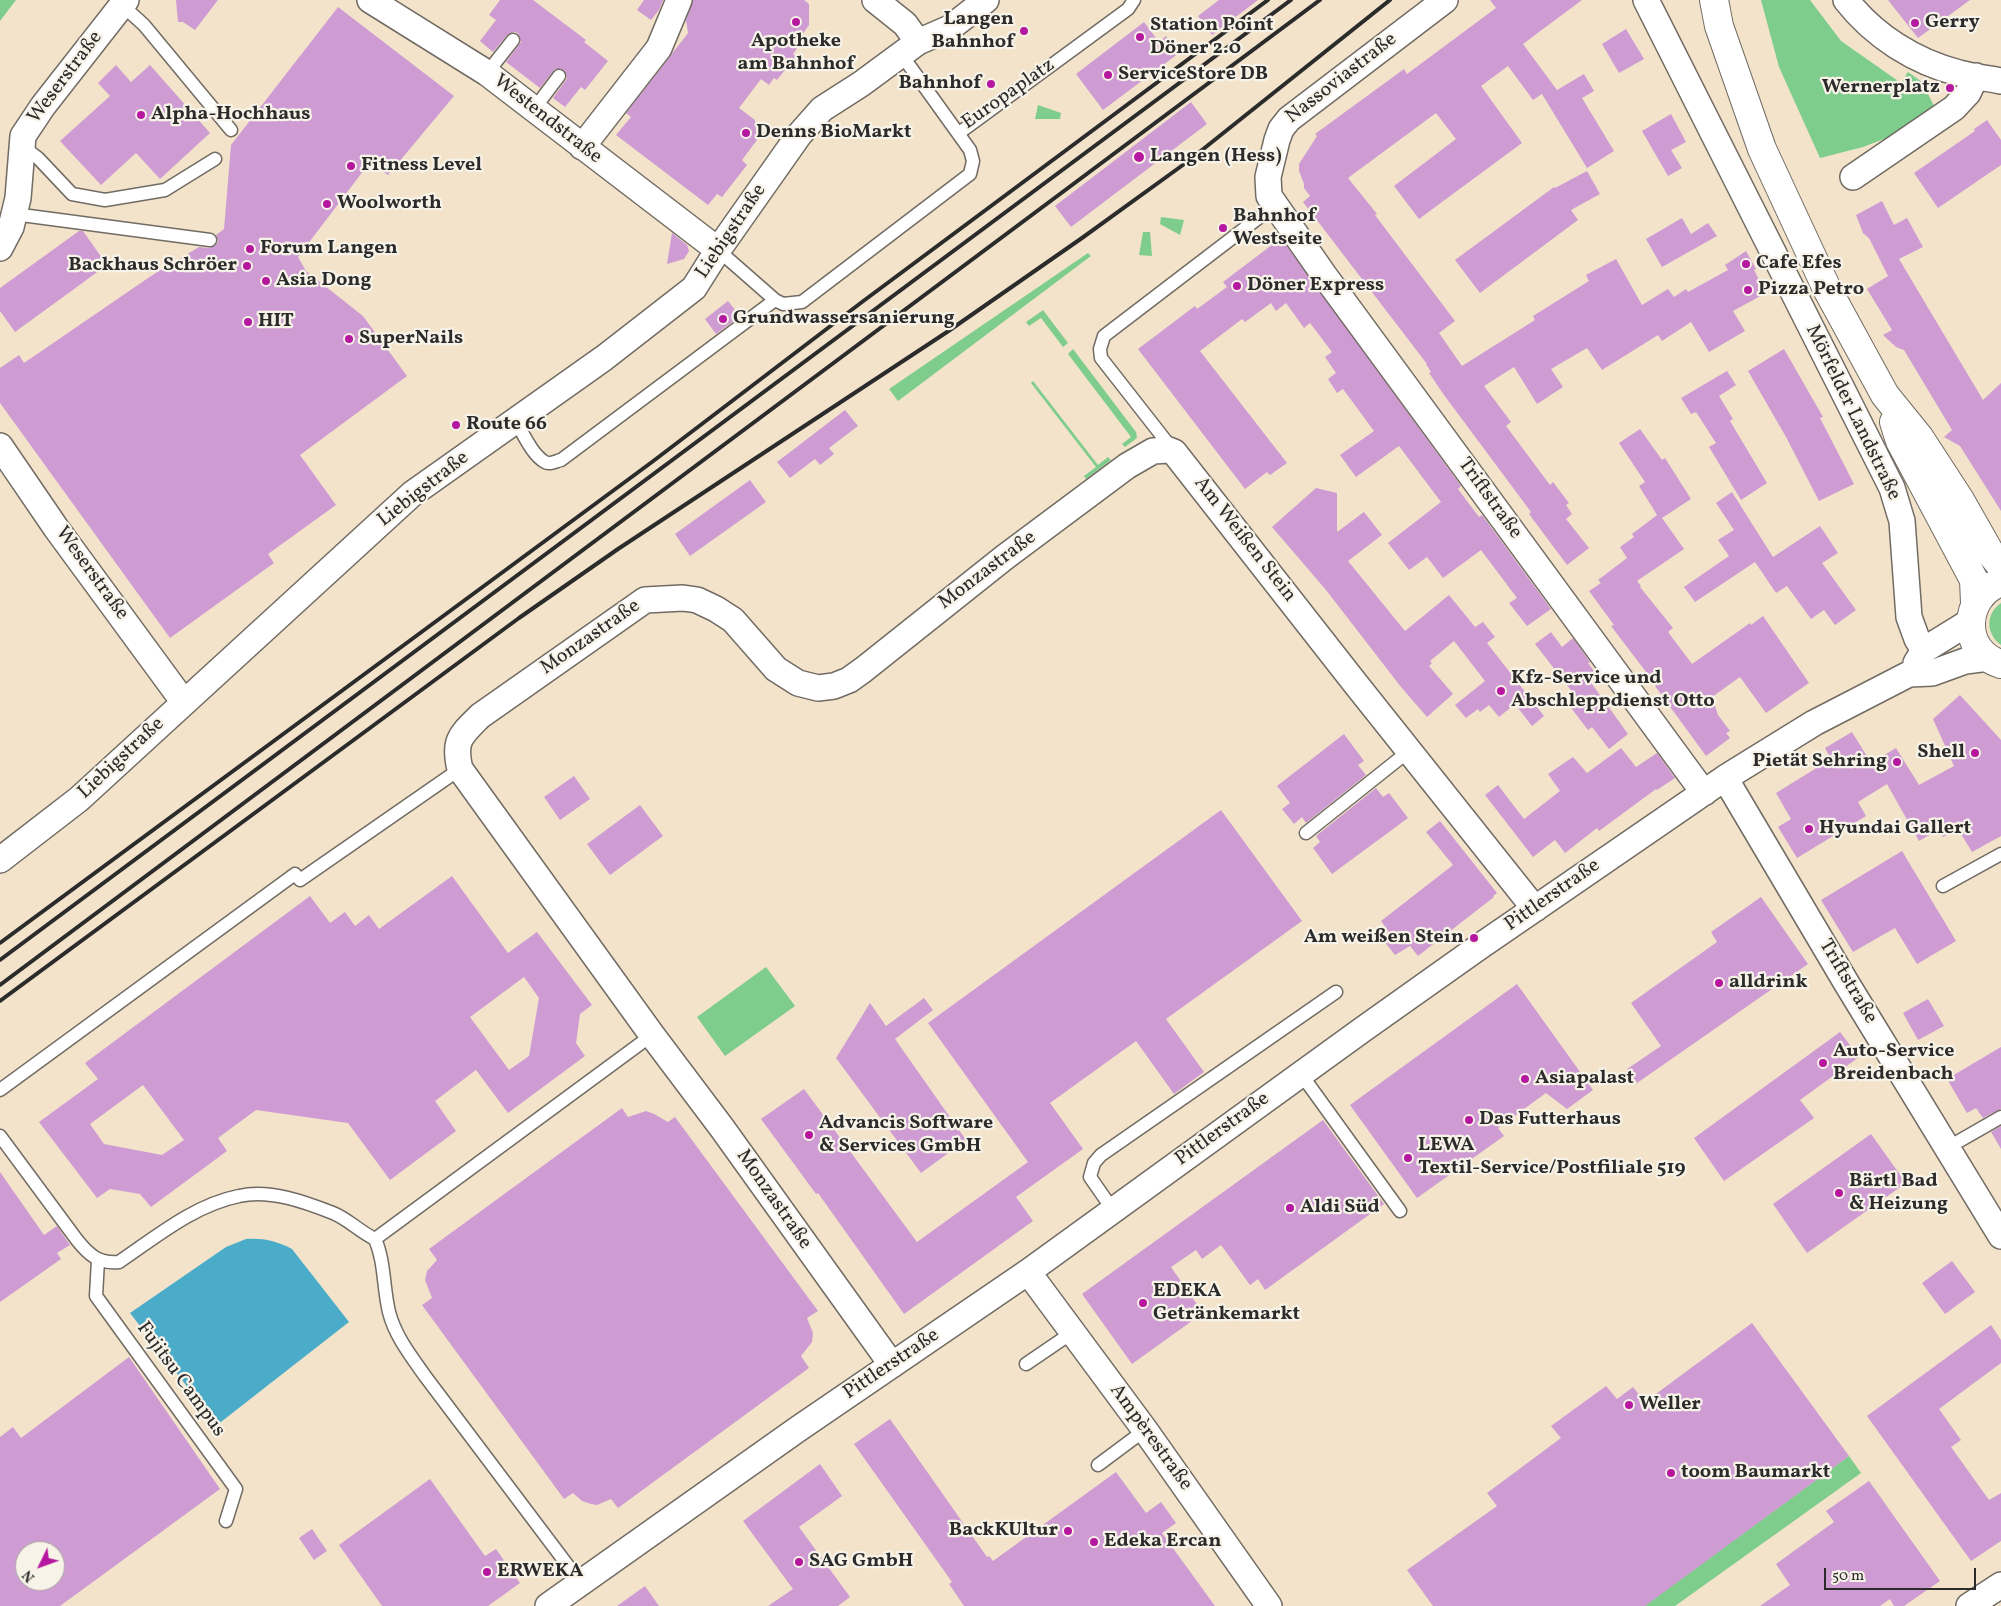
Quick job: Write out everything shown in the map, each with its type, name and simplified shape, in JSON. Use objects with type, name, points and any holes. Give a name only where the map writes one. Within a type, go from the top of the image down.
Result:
[{"type":"main road","name":"Mörfelder Landstraße","points":[[1714,0],[1719,26],[1762,149],[1827,289],[1885,395],[1919,437],[1960,500],[1989,551],[2001,566]]},
{"type":"main road","name":"Mörfelder Landstraße","points":[[1885,395],[1900,441],[1974,580],[1973,636],[1979,649],[1995,661]]},
{"type":"main road","points":[[1973,612],[1988,588],[2001,582]]},
{"type":"street","name":"Westendstraße","points":[[370,0],[487,73],[718,250]]},
{"type":"street","points":[[582,147],[658,48],[679,0]]},
{"type":"street","points":[[876,0],[905,24],[909,48]]},
{"type":"street","points":[[909,48],[939,16],[960,0]]},
{"type":"street","points":[[909,48],[950,28],[986,0]]},
{"type":"street","name":"Nassoviastraße","points":[[1274,206],[1268,196],[1268,177],[1277,140],[1281,129],[1289,119],[1444,0]]},
{"type":"street","name":"Mörfelder Landstraße","points":[[1646,0],[1892,488],[1902,521],[1909,617],[1913,630],[1924,650]]},
{"type":"street","points":[[1846,0],[1865,21],[1892,43],[1936,66],[2001,81]]},
{"type":"street","name":"Weserstraße","points":[[0,248],[11,227],[14,214],[20,179],[23,136],[124,2]]},
{"type":"street","name":"Liebigstraße","points":[[0,860],[79,798],[412,494],[604,358],[694,288],[718,250],[798,135],[813,118],[822,109],[861,84],[909,48]]},
{"type":"street","points":[[1853,177],[1954,108],[1968,93],[1976,76]]},
{"type":"street","name":"Triftstraße","points":[[1274,206],[1704,792]]},
{"type":"street","name":"Weserstraße","points":[[0,446],[56,528],[183,702]]},
{"type":"street","name":"Monzastraße","points":[[892,1365],[460,769],[458,758],[460,737],[480,716],[645,600],[683,598],[697,600],[734,620],[776,669],[798,683],[818,688],[834,686],[849,680],[863,670],[1006,557],[1128,466],[1154,451],[1169,450],[1174,452]]},
{"type":"street","name":"Am Weißen Stein","points":[[1174,452],[1535,908]]},
{"type":"street","points":[[1909,674],[1924,650],[1973,612]]},
{"type":"street","name":"Pittlerstraße","points":[[548,1606],[798,1428],[1028,1272],[1301,1074],[1535,908],[1725,778],[1814,723],[1909,674],[1932,673],[1965,661],[1995,661]]},
{"type":"street","name":"Triftstraße","points":[[1725,778],[2001,1236]]},
{"type":"street","name":"Ampèrestraße","points":[[1028,1272],[1145,1430],[1269,1606]]},
{"type":"street","points":[[1969,1606],[2001,1585]]},
{"type":"lane","name":"Europaplatz","points":[[909,48],[959,133],[1128,9],[1134,0]]},
{"type":"lane","points":[[124,2],[231,130]]},
{"type":"lane","points":[[487,73],[513,40]]},
{"type":"lane","points":[[534,109],[559,76]]},
{"type":"lane","points":[[718,250],[775,300],[783,304],[802,302],[970,174],[973,161],[970,150],[959,133]]},
{"type":"lane","points":[[22,146],[38,158],[72,194],[105,200],[165,190],[215,159]]},
{"type":"lane","name":"Am Weißen Stein","points":[[1174,452],[1101,358],[1100,342],[1104,336],[1274,206]]},
{"type":"lane","points":[[14,214],[210,240]]},
{"type":"lane","points":[[515,420],[534,451],[545,462],[550,463],[561,460],[775,300]]},
{"type":"lane","points":[[1306,833],[1409,751]]},
{"type":"lane","points":[[0,1090],[294,874],[300,880],[460,769]]},
{"type":"lane","points":[[1943,886],[2001,854]]},
{"type":"lane","points":[[1113,1210],[1090,1178],[1094,1163],[1101,1155],[1336,992]]},
{"type":"lane","points":[[375,1239],[652,1035]]},
{"type":"lane","points":[[1301,1074],[1400,1211]]},
{"type":"lane","points":[[1947,1148],[2001,1117]]},
{"type":"lane","points":[[0,1136],[77,1240],[87,1252],[98,1260],[109,1263],[119,1262],[185,1217],[212,1203],[241,1195],[273,1195],[305,1203],[335,1214],[375,1239],[381,1253],[389,1310],[394,1328],[404,1345],[425,1376],[581,1583]]},
{"type":"lane","name":"Fujitsu Campus","points":[[98,1260],[96,1296],[236,1488],[226,1521]]},
{"type":"lane","points":[[1026,1364],[1073,1332]]},
{"type":"lane","points":[[1098,1465],[1145,1430]]},
{"type":"green space","points":[[0,0],[16,0],[0,21]]},
{"type":"green space","points":[[1761,0],[1810,0],[1841,41],[1901,83],[1908,72],[1922,82],[1936,110],[1910,129],[1863,147],[1820,158],[1779,67]]},
{"type":"green space","points":[[1038,105],[1061,113],[1060,119],[1035,119]]},
{"type":"green space","points":[[1161,217],[1184,220],[1180,235],[1160,224]]},
{"type":"green space","points":[[1143,232],[1150,232],[1152,256],[1139,255]]},
{"type":"green space","points":[[1088,253],[1091,256],[898,401],[889,389]]},
{"type":"green space","points":[[1043,310],[1068,343],[1063,347],[1041,318],[1029,326],[1026,322]]},
{"type":"green space","points":[[1073,349],[1136,432],[1137,438],[1125,447],[1122,444],[1131,437],[1068,354]]},
{"type":"green space","points":[[1033,381],[1098,465],[1108,457],[1111,460],[1086,479],[1084,476],[1096,467],[1031,383]]},
{"type":"green space","points":[[2001,603],[2001,645],[1992,635],[1989,624],[1992,613]]},
{"type":"green space","points":[[766,967],[795,1006],[725,1056],[697,1017]]},
{"type":"green space","points":[[1849,1456],[1861,1473],[1675,1606],[1644,1606]]},
{"type":"water","points":[[246,1239],[270,1241],[292,1249],[349,1322],[217,1425],[130,1313],[226,1247]]},
{"type":"building","points":[[176,0],[218,0],[195,30],[183,22],[178,22]]},
{"type":"building","points":[[500,0],[533,0],[586,40],[584,42],[608,61],[585,90],[581,87],[565,107],[553,98],[566,80],[567,77],[564,70],[555,69],[540,88],[506,62],[521,42],[518,33],[514,32],[507,35],[493,52],[480,41],[496,20],[489,15]]},
{"type":"building","points":[[644,0],[663,0],[659,10],[651,20],[637,10]]},
{"type":"building","points":[[693,0],[804,0],[809,4],[809,25],[798,41],[801,43],[793,54],[796,56],[777,80],[774,78],[769,85],[761,79],[739,108],[755,120],[757,140],[742,160],[747,165],[722,197],[717,194],[708,205],[616,135],[631,117],[626,113],[688,33],[686,20]]},
{"type":"building","points":[[1219,0],[1258,0],[1212,35],[1198,16]]},
{"type":"building","points":[[1490,0],[1582,0],[1523,44],[1557,90],[1584,74],[1594,91],[1582,98],[1614,151],[1587,168],[1542,94],[1533,100],[1508,66],[1481,86],[1522,143],[1419,219],[1394,186],[1456,139],[1436,113],[1348,178],[1377,214],[1375,215],[1455,321],[1439,333],[1462,366],[1535,320],[1533,316],[1589,281],[1586,275],[1616,259],[1642,305],[1668,289],[1674,297],[1686,289],[1688,292],[1728,270],[1725,265],[1746,251],[1766,293],[1733,311],[1745,331],[1709,352],[1691,322],[1662,341],[1658,335],[1602,370],[1587,348],[1551,369],[1563,387],[1537,404],[1514,367],[1484,386],[1511,422],[1506,426],[1550,485],[1553,482],[1569,503],[1566,505],[1572,514],[1566,519],[1589,548],[1567,565],[1529,514],[1531,512],[1444,395],[1429,373],[1431,372],[1427,364],[1303,202],[1310,196],[1304,188],[1299,164],[1317,136],[1315,134],[1404,69],[1407,74],[1496,8]]},
{"type":"building","points":[[1888,0],[1970,0],[1918,38]]},
{"type":"building","points":[[338,7],[454,96],[388,175],[370,162],[298,257],[306,271],[363,316],[407,376],[300,455],[336,505],[268,554],[274,563],[170,638],[0,403],[0,368],[19,355],[24,363],[151,276],[199,247],[209,248],[216,245],[218,241],[216,235],[224,229],[231,145]]},
{"type":"building","points":[[1144,22],[1159,42],[1166,36],[1179,53],[1103,110],[1076,74]]},
{"type":"building","points":[[1626,29],[1644,59],[1619,73],[1602,44]]},
{"type":"building","name":"Alpha-Hochhaus","points":[[116,65],[131,82],[150,65],[210,133],[160,179],[136,153],[101,185],[60,141],[110,96],[98,83]]},
{"type":"building","points":[[1191,102],[1207,124],[1071,227],[1055,206]]},
{"type":"building","points":[[1671,114],[1686,142],[1671,150],[1682,168],[1668,176],[1642,131]]},
{"type":"building","points":[[1987,120],[2001,140],[2001,165],[1938,208],[1914,173],[1975,131],[1974,129]]},
{"type":"building","points":[[1587,171],[1600,194],[1571,210],[1578,220],[1480,293],[1455,260],[1554,187]]},
{"type":"building","points":[[1882,201],[1894,225],[1907,218],[1923,247],[1899,259],[1983,400],[2001,383],[2001,511],[1960,446],[1944,437],[1952,430],[1904,350],[1896,347],[1883,335],[1892,330],[1867,289],[1888,276],[1869,238],[1863,233],[1856,215]]},
{"type":"building","points":[[1682,218],[1691,234],[1708,223],[1717,236],[1662,267],[1646,239]]},
{"type":"building","points":[[79,231],[83,231],[107,265],[15,332],[0,311],[0,288]]},
{"type":"building","points":[[672,233],[687,245],[689,251],[684,259],[667,264]]},
{"type":"building","points":[[1281,238],[1461,486],[1458,489],[1479,517],[1482,515],[1551,609],[1527,626],[1509,603],[1517,598],[1481,550],[1443,578],[1427,557],[1409,570],[1388,543],[1441,502],[1399,446],[1356,477],[1340,455],[1374,431],[1343,389],[1337,393],[1328,379],[1336,373],[1325,357],[1332,352],[1310,323],[1304,328],[1286,303],[1276,311],[1271,303],[1245,322],[1242,319],[1200,351],[1287,463],[1270,475],[1267,472],[1245,489],[1138,349],[1195,306],[1197,309],[1227,287],[1223,282]]},
{"type":"building","name":"Grundwassersanierung","points":[[728,301],[740,316],[716,334],[705,319]]},
{"type":"building","points":[[1784,349],[1823,417],[1820,418],[1854,484],[1819,501],[1786,437],[1748,371]]},
{"type":"building","points":[[1727,371],[1736,385],[1719,396],[1733,419],[1730,421],[1767,483],[1741,500],[1709,447],[1716,443],[1696,412],[1691,414],[1681,398]]},
{"type":"building","points":[[845,410],[858,426],[829,448],[834,454],[820,465],[815,459],[790,478],[777,462]]},
{"type":"building","points":[[1640,429],[1662,460],[1665,458],[1691,499],[1662,518],[1684,549],[1637,581],[1673,628],[1668,632],[1692,664],[1763,616],[1809,683],[1766,713],[1740,677],[1712,697],[1718,715],[1730,731],[1726,733],[1730,738],[1706,756],[1656,685],[1611,626],[1614,625],[1589,591],[1601,583],[1598,580],[1627,558],[1620,547],[1634,537],[1632,534],[1657,515],[1639,486],[1645,482],[1619,443]]},
{"type":"building","points":[[750,480],[766,502],[690,556],[675,534]]},
{"type":"building","points":[[1316,488],[1337,493],[1337,532],[1364,512],[1382,535],[1348,561],[1405,631],[1449,595],[1475,627],[1483,622],[1495,637],[1487,643],[1544,716],[1532,726],[1515,704],[1499,717],[1489,705],[1480,712],[1478,709],[1466,718],[1455,705],[1485,681],[1454,641],[1430,661],[1432,663],[1429,666],[1453,694],[1427,717],[1401,687],[1326,590],[1272,527]]},
{"type":"building","points":[[1732,492],[1773,557],[1820,526],[1838,553],[1822,563],[1856,610],[1835,625],[1824,610],[1811,619],[1787,586],[1776,593],[1755,562],[1695,602],[1684,587],[1729,556],[1718,540],[1734,530],[1716,503]]},
{"type":"building","points":[[1551,632],[1562,647],[1573,638],[1594,671],[1587,677],[1628,734],[1609,749],[1592,727],[1588,730],[1568,704],[1577,698],[1535,644]]},
{"type":"building","points":[[1960,695],[2001,740],[2001,836],[1972,852],[1958,829],[1943,837],[1938,830],[1919,841],[1887,784],[1858,802],[1866,816],[1797,858],[1778,827],[1791,819],[1776,793],[1831,759],[1825,748],[1852,732],[1871,763],[1896,748],[1919,785],[1954,766],[1933,719]]},
{"type":"building","points":[[1344,734],[1364,761],[1358,765],[1366,775],[1306,823],[1302,817],[1294,824],[1282,809],[1290,803],[1277,786]]},
{"type":"building","points":[[1621,748],[1636,767],[1657,753],[1675,778],[1656,789],[1599,831],[1597,828],[1565,853],[1555,840],[1533,857],[1485,795],[1498,785],[1524,819],[1560,791],[1548,774],[1573,757],[1587,773]]},
{"type":"building","points":[[574,776],[590,799],[560,820],[544,797]]},
{"type":"building","points":[[1376,788],[1383,797],[1389,793],[1408,818],[1332,874],[1313,848],[1320,842],[1316,836]]},
{"type":"building","points":[[640,805],[663,836],[610,875],[587,844]]},
{"type":"building","points":[[1221,810],[1302,921],[1166,1019],[1204,1072],[1174,1094],[1136,1041],[1050,1103],[1083,1149],[1016,1197],[1033,1221],[904,1314],[818,1193],[816,1194],[761,1119],[804,1089],[917,1242],[1028,1162],[928,1023]]},
{"type":"building","points":[[1440,821],[1497,893],[1418,956],[1410,946],[1395,955],[1384,941],[1391,935],[1381,921],[1453,865],[1426,832]]},
{"type":"building","points":[[1902,851],[1956,941],[1917,964],[1895,928],[1853,952],[1821,900]]},
{"type":"building","points":[[452,876],[508,953],[537,932],[592,1005],[580,1014],[576,1043],[585,1056],[508,1113],[476,1070],[435,1101],[456,1131],[390,1180],[348,1123],[256,1110],[218,1138],[227,1151],[151,1207],[140,1194],[110,1189],[97,1198],[39,1122],[98,1079],[85,1063],[310,896],[330,923],[345,912],[355,926],[369,915],[379,929]],"holes":[[[524,977],[539,998],[529,1056],[509,1070],[470,1017]],[[143,1085],[184,1140],[162,1155],[104,1144],[90,1124]]]},
{"type":"building","name":"alldrink","points":[[1761,897],[1808,964],[1637,1083],[1627,1069],[1661,1046],[1631,1003],[1717,942],[1711,932]]},
{"type":"building","points":[[1517,984],[1593,1090],[1567,1109],[1546,1093],[1498,1128],[1504,1136],[1417,1198],[1350,1105]]},
{"type":"building","points":[[924,998],[933,1010],[895,1039],[966,1140],[921,1173],[836,1058],[870,1003],[886,1026]]},
{"type":"building","points":[[1928,999],[1944,1026],[1918,1040],[1903,1013]]},
{"type":"building","points":[[1840,1032],[1859,1057],[1800,1100],[1814,1118],[1724,1181],[1694,1138]]},
{"type":"building","points":[[2001,1047],[2001,1109],[1983,1118],[1976,1108],[1967,1113],[1947,1079]]},
{"type":"building","points":[[622,1108],[628,1117],[646,1111],[668,1122],[675,1117],[818,1311],[807,1318],[813,1333],[812,1342],[801,1356],[809,1368],[618,1508],[611,1499],[597,1505],[582,1501],[573,1493],[564,1499],[422,1305],[432,1298],[425,1280],[427,1271],[437,1260],[429,1249]]},
{"type":"building","name":"Aldi Süd","points":[[1323,1120],[1384,1204],[1265,1290],[1258,1279],[1250,1285],[1221,1245],[1202,1259],[1196,1250],[1171,1267],[1203,1313],[1132,1364],[1082,1294]]},
{"type":"building","points":[[2001,1126],[2001,1149],[1991,1132]]},
{"type":"building","name":"Bärtl Bad & Heizung","points":[[1871,1134],[1906,1183],[1807,1253],[1773,1204]]},
{"type":"building","points":[[0,1172],[44,1235],[57,1226],[70,1245],[57,1253],[61,1259],[0,1302]]},
{"type":"building","points":[[1952,1261],[1975,1292],[1945,1314],[1922,1283]]},
{"type":"building","name":"toom Baumarkt","points":[[1752,1323],[1849,1456],[1645,1606],[1433,1606],[1407,1570],[1497,1506],[1487,1493],[1561,1438],[1551,1426],[1606,1386],[1617,1399],[1633,1387],[1645,1402]]},
{"type":"building","points":[[1991,1325],[2001,1340],[2001,1363],[1939,1409],[1961,1440],[1951,1447],[1989,1500],[2001,1493],[2001,1541],[1971,1561],[1867,1416]]},
{"type":"building","points":[[129,1357],[220,1489],[60,1606],[0,1606],[0,1437],[13,1427],[21,1438]]},
{"type":"building","name":"Edeka Ercan","points":[[890,1419],[987,1557],[989,1556],[993,1561],[1116,1472],[1146,1513],[1161,1502],[1176,1523],[1162,1533],[1215,1606],[964,1606],[949,1584],[952,1582],[854,1444]]},
{"type":"building","name":"SAG GmbH","points":[[820,1464],[842,1496],[799,1527],[850,1597],[838,1606],[768,1606],[793,1589],[743,1521]]},
{"type":"building","points":[[430,1479],[485,1556],[496,1549],[520,1583],[488,1606],[382,1606],[339,1545]]},
{"type":"building","points":[[1869,1481],[1940,1581],[1904,1606],[1894,1606],[1890,1599],[1880,1606],[1760,1606],[1790,1585],[1776,1564],[1834,1522],[1826,1511]]},
{"type":"building","points":[[312,1529],[327,1551],[314,1560],[299,1538]]},
{"type":"building","points":[[645,1586],[659,1606],[617,1606]]},
{"type":"railway","points":[[0,943],[652,462],[862,302],[1268,0]]},
{"type":"railway","points":[[0,960],[1291,0]]},
{"type":"railway","points":[[0,985],[1320,0]]},
{"type":"railway","points":[[0,1001],[519,618],[618,549],[947,332],[1082,238],[1187,162],[1390,0]]},
{"type":"place","name":"Apotheke am Bahnhof","points":[[796,22]]},
{"type":"place","name":"Gerry","points":[[1915,23]]},
{"type":"place","name":"Langen Bahnhof","points":[[1024,31]]},
{"type":"place","name":"Station Point Döner 2.0","points":[[1140,37]]},
{"type":"place","name":"ServiceStore DB","points":[[1108,75]]},
{"type":"place","name":"Bahnhof","points":[[991,84]]},
{"type":"place","name":"Wernerplatz","points":[[1950,88]]},
{"type":"place","name":"Alpha-Hochhaus","points":[[141,115]]},
{"type":"place","name":"Denns BioMarkt","points":[[746,133]]},
{"type":"place","name":"Langen (Hess)","points":[[1139,157]]},
{"type":"place","name":"Fitness Level","points":[[351,166]]},
{"type":"place","name":"Woolworth","points":[[327,204]]},
{"type":"place","name":"Bahnhof Westseite","points":[[1223,228]]},
{"type":"place","name":"Forum Langen","points":[[250,249]]},
{"type":"place","name":"Cafe Efes","points":[[1746,264]]},
{"type":"place","name":"Backhaus Schröer","points":[[247,266]]},
{"type":"place","name":"Asia Dong","points":[[266,281]]},
{"type":"place","name":"Döner Express","points":[[1237,286]]},
{"type":"place","name":"Pizza Petro","points":[[1748,290]]},
{"type":"place","name":"Grundwassersanierung","points":[[723,319]]},
{"type":"place","name":"HIT","points":[[248,322]]},
{"type":"place","name":"SuperNails","points":[[349,339]]},
{"type":"place","name":"Route 66","points":[[456,425]]},
{"type":"place","name":"Kfz-Service und Abschleppdienst Otto","points":[[1501,691]]},
{"type":"place","name":"Shell","points":[[1975,753]]},
{"type":"place","name":"Pietät Sehring","points":[[1897,762]]},
{"type":"place","name":"Hyundai Gallert","points":[[1809,829]]},
{"type":"place","name":"Am weißen Stein","points":[[1474,938]]},
{"type":"place","name":"alldrink","points":[[1719,983]]},
{"type":"place","name":"Auto-Service Breidenbach","points":[[1823,1063]]},
{"type":"place","name":"Asiapalast","points":[[1525,1079]]},
{"type":"place","name":"Das Futterhaus","points":[[1469,1120]]},
{"type":"place","name":"Advancis Software & Services GmbH","points":[[809,1135]]},
{"type":"place","name":"LEWA Textil-Service/Postfiliale 519","points":[[1408,1158]]},
{"type":"place","name":"Bärtl Bad & Heizung","points":[[1839,1193]]},
{"type":"place","name":"Aldi Süd","points":[[1290,1208]]},
{"type":"place","name":"EDEKA Getränkemarkt","points":[[1143,1303]]},
{"type":"place","name":"Weller","points":[[1629,1405]]},
{"type":"place","name":"toom Baumarkt","points":[[1671,1473]]},
{"type":"place","name":"BackKUltur","points":[[1068,1531]]},
{"type":"place","name":"Edeka Ercan","points":[[1094,1542]]},
{"type":"place","name":"SAG GmbH","points":[[799,1562]]},
{"type":"place","name":"ERWEKA","points":[[487,1572]]}]
